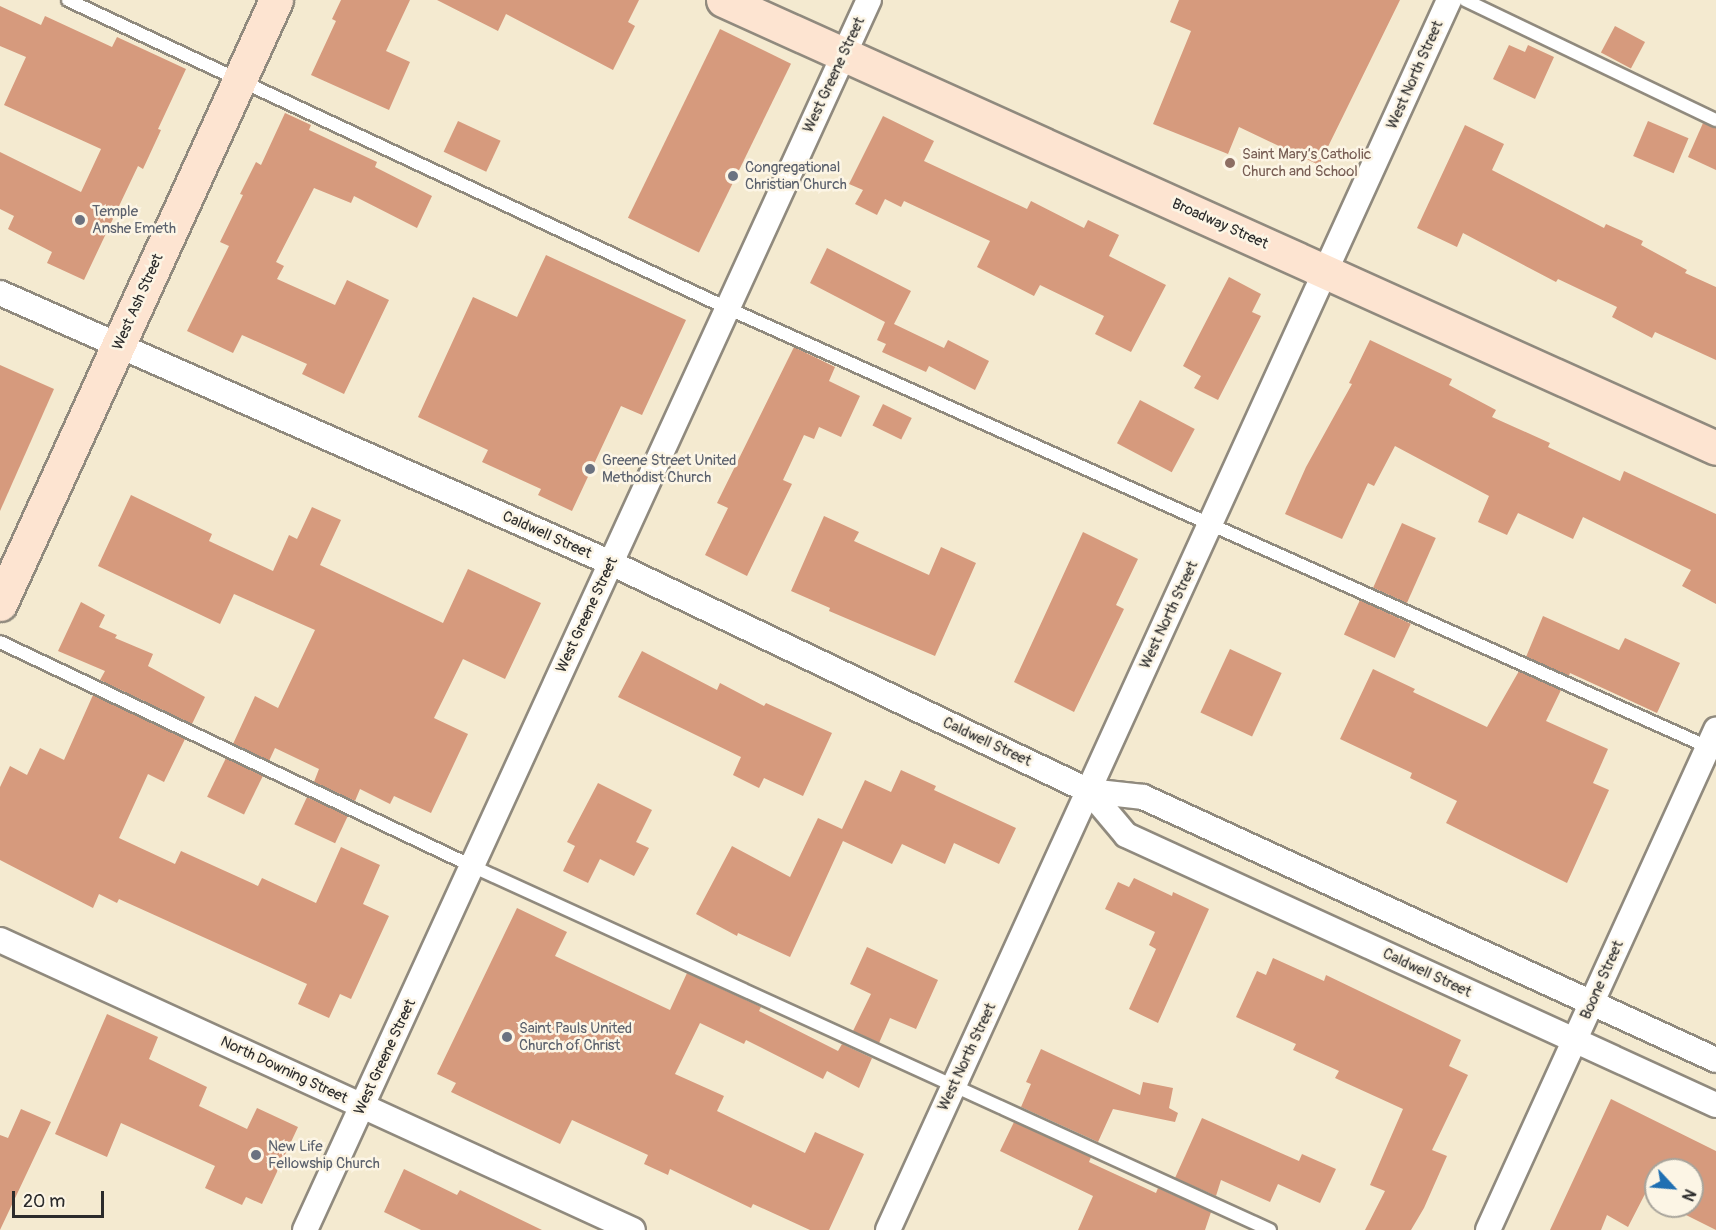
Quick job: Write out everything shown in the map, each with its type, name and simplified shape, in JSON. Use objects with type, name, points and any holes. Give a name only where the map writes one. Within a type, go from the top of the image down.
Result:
[{"type":"street","name":"West Ash Street","points":[[0,604],[276,0]]},
{"type":"street","name":"Broadway Street","points":[[723,0],[1716,448]]},
{"type":"street","name":"West Greene Street","points":[[305,1230],[869,0]]},
{"type":"street","name":"West North Street","points":[[888,1230],[1449,0]]},
{"type":"street","name":"Caldwell Street","points":[[0,293],[611,563],[1089,790],[1143,797],[1716,1060]]},
{"type":"street","name":"Boone Street","points":[[1488,1230],[1712,738]]},
{"type":"street","name":"Caldwell Street","points":[[1089,790],[1126,835],[1716,1105]]},
{"type":"street","name":"North Downing Street","points":[[0,940],[633,1230]]},
{"type":"lane","points":[[68,0],[728,308],[1210,524],[1712,738]]},
{"type":"lane","points":[[1465,0],[1716,120]]},
{"type":"lane","points":[[0,642],[472,866],[1270,1230]]},
{"type":"building","points":[[341,0],[410,0],[386,51],[410,62],[389,110],[311,75],[336,21],[332,19]]},
{"type":"building","points":[[437,0],[639,0],[628,22],[635,26],[613,70],[506,14],[498,31]]},
{"type":"building","points":[[1179,0],[1400,0],[1319,165],[1239,127],[1228,154],[1153,124],[1191,31],[1170,22]]},
{"type":"building","points":[[0,6],[41,25],[45,16],[112,47],[117,37],[186,69],[158,129],[161,130],[143,169],[138,166],[84,280],[47,263],[52,252],[8,229],[14,216],[0,209],[0,152],[81,192],[101,149],[4,105],[26,57],[0,46]]},
{"type":"building","points":[[1615,26],[1645,42],[1631,68],[1601,52]]},
{"type":"building","points":[[720,29],[791,64],[699,252],[628,218]]},
{"type":"building","points":[[1509,45],[1525,52],[1528,45],[1554,57],[1535,99],[1493,79]]},
{"type":"building","points":[[285,113],[311,125],[309,130],[377,162],[375,167],[432,196],[417,228],[354,196],[351,203],[314,188],[276,262],[284,266],[277,279],[335,305],[347,280],[389,300],[344,394],[302,374],[307,364],[242,335],[233,353],[187,331],[229,246],[220,242],[243,195],[240,194],[256,162],[261,165]]},
{"type":"building","points":[[883,116],[934,141],[924,161],[1027,209],[1031,201],[1084,228],[1088,220],[1119,235],[1109,256],[1166,285],[1131,352],[1095,334],[1104,316],[1040,285],[1034,296],[977,267],[990,241],[904,201],[901,207],[885,199],[877,215],[855,204],[863,190],[849,184]]},
{"type":"building","points":[[458,121],[501,141],[486,172],[444,152]]},
{"type":"building","points":[[1648,121],[1689,138],[1674,173],[1633,156]]},
{"type":"building","points":[[1703,123],[1716,128],[1716,170],[1688,157]]},
{"type":"building","points":[[1465,125],[1504,144],[1492,170],[1604,228],[1606,224],[1643,241],[1641,245],[1687,270],[1685,273],[1716,287],[1716,360],[1655,332],[1652,338],[1612,317],[1617,307],[1558,279],[1556,282],[1463,233],[1457,247],[1417,228]]},
{"type":"building","points":[[827,248],[911,291],[894,324],[944,348],[948,340],[989,361],[975,390],[929,366],[926,372],[882,352],[886,344],[877,340],[885,322],[810,283]]},
{"type":"building","points":[[546,255],[686,320],[642,415],[621,406],[572,511],[538,495],[541,489],[482,462],[488,450],[418,417],[473,297],[517,317]]},
{"type":"building","points":[[1229,277],[1261,294],[1252,312],[1261,316],[1218,400],[1194,388],[1201,376],[1183,366]]},
{"type":"building","points":[[1370,340],[1452,379],[1449,385],[1496,410],[1492,417],[1550,443],[1548,447],[1620,481],[1624,471],[1716,514],[1716,604],[1682,586],[1691,570],[1583,517],[1573,539],[1518,513],[1507,535],[1478,522],[1489,496],[1395,446],[1374,486],[1368,483],[1342,539],[1285,514],[1306,467],[1352,384],[1349,383]]},
{"type":"building","points":[[794,347],[835,367],[829,381],[860,396],[841,437],[819,427],[814,439],[804,435],[783,480],[792,484],[747,576],[705,555],[728,508],[717,503]]},
{"type":"building","points":[[0,365],[54,389],[0,511]]},
{"type":"building","points":[[1140,400],[1195,429],[1172,472],[1117,443]]},
{"type":"building","points":[[883,404],[912,418],[901,440],[872,426]]},
{"type":"building","points":[[131,495],[212,534],[209,541],[273,571],[289,535],[297,539],[312,507],[341,520],[320,565],[443,623],[468,569],[541,603],[505,679],[463,659],[434,718],[468,734],[431,813],[394,796],[390,804],[360,789],[355,801],[314,782],[319,769],[275,748],[269,761],[233,744],[255,696],[278,708],[315,630],[234,594],[220,624],[98,566]]},
{"type":"building","points":[[824,516],[859,532],[854,541],[929,575],[941,547],[976,563],[935,656],[829,611],[830,608],[791,591]]},
{"type":"building","points":[[1402,523],[1436,538],[1407,603],[1373,588]]},
{"type":"building","points":[[1083,532],[1138,559],[1116,605],[1124,609],[1074,712],[1014,682]]},
{"type":"building","points":[[1360,600],[1411,624],[1395,658],[1344,634]]},
{"type":"building","points":[[81,602],[105,615],[99,627],[117,635],[115,638],[153,654],[148,666],[205,697],[192,724],[100,680],[105,671],[58,651]]},
{"type":"building","points":[[1543,616],[1619,650],[1625,638],[1680,663],[1657,713],[1570,673],[1569,676],[1526,657]]},
{"type":"building","points":[[1230,649],[1282,673],[1252,737],[1200,712]]},
{"type":"building","points":[[642,651],[717,690],[720,683],[764,706],[766,703],[832,733],[803,796],[764,778],[759,788],[733,775],[741,757],[618,697]]},
{"type":"building","points":[[1373,669],[1415,689],[1413,692],[1487,727],[1519,671],[1561,690],[1546,721],[1608,749],[1593,783],[1609,790],[1567,883],[1446,823],[1457,801],[1410,778],[1412,773],[1340,739]]},
{"type":"building","points":[[93,695],[185,739],[164,782],[148,774],[119,838],[175,864],[181,851],[258,886],[262,878],[316,903],[341,847],[380,865],[363,904],[389,916],[351,999],[340,994],[329,1018],[298,1004],[307,984],[119,899],[117,903],[99,894],[93,908],[0,860],[0,787],[10,766],[27,775],[40,748],[64,760]]},
{"type":"building","points":[[226,758],[263,776],[244,815],[207,797]]},
{"type":"building","points":[[901,770],[936,786],[934,790],[1016,828],[999,864],[954,843],[945,864],[902,844],[892,864],[843,841],[790,957],[738,933],[737,936],[696,914],[732,846],[790,877],[818,818],[842,829],[865,780],[891,792]]},
{"type":"building","points":[[598,783],[652,810],[636,842],[649,848],[634,876],[600,859],[588,883],[563,871],[575,846],[567,842]]},
{"type":"building","points":[[307,797],[348,816],[335,843],[294,824]]},
{"type":"building","points":[[1134,878],[1172,896],[1173,892],[1209,909],[1158,1023],[1129,1009],[1156,949],[1149,945],[1155,932],[1105,909],[1118,882],[1129,887]]},
{"type":"building","points":[[517,908],[567,932],[555,956],[670,1010],[687,973],[761,1007],[759,1011],[838,1051],[842,1044],[872,1058],[859,1088],[827,1071],[823,1079],[746,1040],[744,1044],[700,1023],[675,1074],[724,1096],[717,1111],[805,1153],[815,1132],[864,1154],[829,1230],[810,1230],[753,1204],[751,1208],[670,1169],[668,1175],[644,1164],[648,1155],[572,1120],[560,1144],[451,1092],[456,1083],[437,1074]]},
{"type":"building","points":[[867,947],[938,980],[916,1029],[890,1018],[879,1043],[853,1031],[871,994],[850,984]]},
{"type":"building","points":[[1273,958],[1324,981],[1326,975],[1461,1040],[1449,1066],[1468,1075],[1432,1150],[1447,1156],[1424,1208],[1411,1230],[1365,1230],[1385,1191],[1370,1185],[1403,1109],[1335,1078],[1339,1071],[1293,1050],[1296,1044],[1236,1017],[1257,971],[1266,975]]},
{"type":"building","points":[[107,1014],[158,1037],[149,1059],[207,1087],[199,1106],[247,1129],[257,1108],[298,1127],[262,1204],[246,1197],[242,1205],[205,1188],[215,1166],[121,1123],[107,1157],[55,1134]]},
{"type":"building","points":[[1041,1049],[1140,1095],[1143,1082],[1173,1088],[1169,1108],[1178,1113],[1175,1122],[1113,1109],[1098,1142],[1021,1107],[1031,1084],[1026,1082]]},
{"type":"building","points":[[1611,1099],[1716,1151],[1716,1230],[1692,1218],[1704,1218],[1704,1158],[1644,1158],[1644,1196],[1628,1227],[1607,1215],[1601,1230],[1550,1230]]},
{"type":"building","points":[[21,1109],[51,1122],[0,1230],[0,1135],[8,1138]]},
{"type":"building","points":[[1202,1118],[1299,1161],[1302,1154],[1336,1169],[1320,1203],[1278,1184],[1270,1202],[1221,1180],[1216,1196],[1175,1178]]},
{"type":"building","points":[[1014,1122],[1091,1157],[1089,1162],[1156,1193],[1158,1188],[1211,1212],[1205,1230],[1078,1230],[1093,1196],[1000,1151]]},
{"type":"building","points":[[404,1169],[457,1195],[460,1190],[542,1230],[421,1230],[384,1212]]},
{"type":"place","name":"Saint Mary’s Catholic Church and School","points":[[1230,163]]},
{"type":"place","name":"Congregational Christian Church","points":[[733,176]]},
{"type":"place","name":"Temple Anshe Emeth","points":[[80,220]]},
{"type":"place","name":"Greene Street United Methodist Church","points":[[590,469]]},
{"type":"place","name":"Saint Pauls United Church of Christ","points":[[507,1037]]},
{"type":"place","name":"New Life Fellowship Church","points":[[256,1155]]}]
